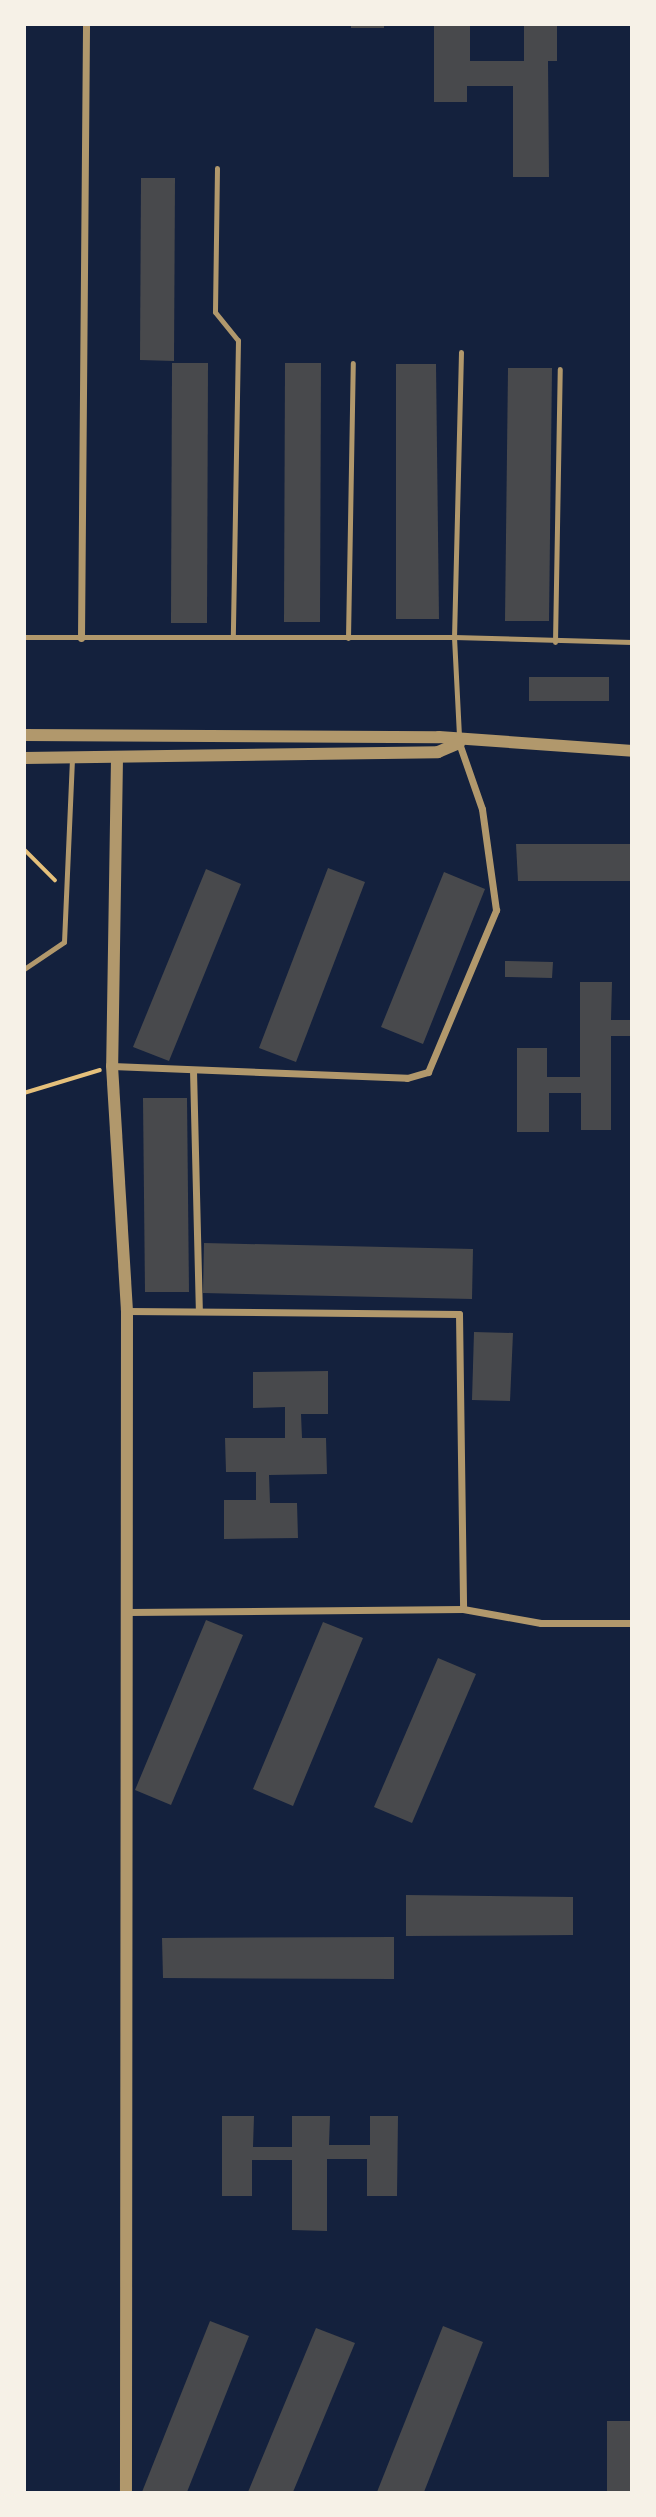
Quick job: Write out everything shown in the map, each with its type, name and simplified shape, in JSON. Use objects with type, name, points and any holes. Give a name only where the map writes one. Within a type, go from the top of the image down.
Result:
[{"type":"street","points":[[81,638],[86,24]]},
{"type":"street","points":[[24,735],[439,737],[459,743],[632,751]]},
{"type":"street","points":[[24,758],[438,752],[459,743]]},
{"type":"street","points":[[112,1066],[407,1078],[428,1072],[496,909],[482,809],[459,743]]},
{"type":"street","points":[[117,758],[112,1066],[127,1311],[126,2493]]},
{"type":"street","points":[[193,1070],[199,1311]]},
{"type":"street","points":[[127,1311],[459,1314],[463,1609]]},
{"type":"street","points":[[128,1612],[463,1609],[541,1623],[632,1623]]},
{"type":"lane","points":[[217,168],[215,312],[238,340],[233,637]]},
{"type":"lane","points":[[459,743],[454,637],[461,352]]},
{"type":"lane","points":[[348,638],[353,363]]},
{"type":"lane","points":[[555,642],[560,369]]},
{"type":"lane","points":[[24,637],[454,637],[555,642],[632,642]]},
{"type":"lane","points":[[24,969],[64,942],[69,893],[72,758]]},
{"type":"path","points":[[24,849],[69,893]]},
{"type":"path","points":[[24,1093],[112,1066]]},
{"type":"building","points":[[351,24],[384,24],[384,28],[351,28]]},
{"type":"building","points":[[434,24],[470,24],[470,61],[524,61],[524,24],[557,24],[557,61],[548,61],[549,177],[513,177],[513,86],[467,86],[467,102],[434,102]]},
{"type":"building","points":[[141,178],[175,178],[174,361],[140,360]]},
{"type":"building","points":[[172,363],[208,363],[207,623],[171,623]]},
{"type":"building","points":[[285,363],[321,363],[320,622],[284,622]]},
{"type":"building","points":[[396,364],[436,364],[439,619],[396,619]]},
{"type":"building","points":[[508,368],[552,368],[549,621],[505,621]]},
{"type":"building","points":[[529,677],[609,677],[609,701],[529,701]]},
{"type":"building","points":[[516,844],[632,844],[632,881],[518,881]]},
{"type":"building","points":[[328,868],[365,882],[296,1062],[259,1048]]},
{"type":"building","points":[[206,869],[241,884],[169,1061],[133,1047]]},
{"type":"building","points":[[444,872],[485,889],[423,1044],[381,1027]]},
{"type":"building","points":[[505,961],[553,962],[552,978],[505,977]]},
{"type":"building","points":[[580,982],[612,982],[611,1020],[632,1020],[632,1036],[611,1036],[611,1130],[581,1130],[581,1093],[549,1093],[549,1132],[517,1132],[517,1048],[547,1048],[547,1077],[580,1077]]},
{"type":"building","points":[[143,1098],[187,1098],[189,1292],[145,1292]]},
{"type":"building","points":[[204,1243],[473,1249],[472,1299],[203,1293]]},
{"type":"building","points":[[474,1332],[513,1333],[510,1401],[472,1400]]},
{"type":"building","points":[[328,1371],[328,1414],[301,1414],[302,1438],[326,1438],[327,1474],[269,1475],[270,1503],[297,1503],[298,1538],[224,1539],[224,1500],[256,1500],[256,1472],[226,1472],[225,1438],[285,1438],[285,1407],[253,1408],[253,1372]]},
{"type":"building","points":[[206,1620],[243,1635],[171,1805],[135,1790]]},
{"type":"building","points":[[323,1622],[363,1638],[293,1806],[253,1789]]},
{"type":"building","points":[[438,1658],[476,1674],[412,1823],[374,1807]]},
{"type":"building","points":[[406,1895],[573,1897],[573,1935],[406,1936]]},
{"type":"building","points":[[394,1937],[394,1979],[163,1978],[162,1938]]},
{"type":"building","points":[[222,2116],[254,2116],[253,2147],[292,2147],[292,2116],[330,2116],[329,2145],[370,2145],[370,2116],[398,2116],[397,2196],[367,2196],[367,2159],[327,2159],[327,2231],[292,2230],[292,2160],[252,2160],[252,2196],[222,2196]]},
{"type":"building","points":[[210,2321],[249,2336],[187,2492],[142,2492]]},
{"type":"building","points":[[443,2326],[483,2342],[424,2492],[377,2492]]},
{"type":"building","points":[[316,2328],[355,2343],[293,2492],[248,2492]]},
{"type":"building","points":[[607,2421],[632,2421],[632,2492],[607,2492]]}]
